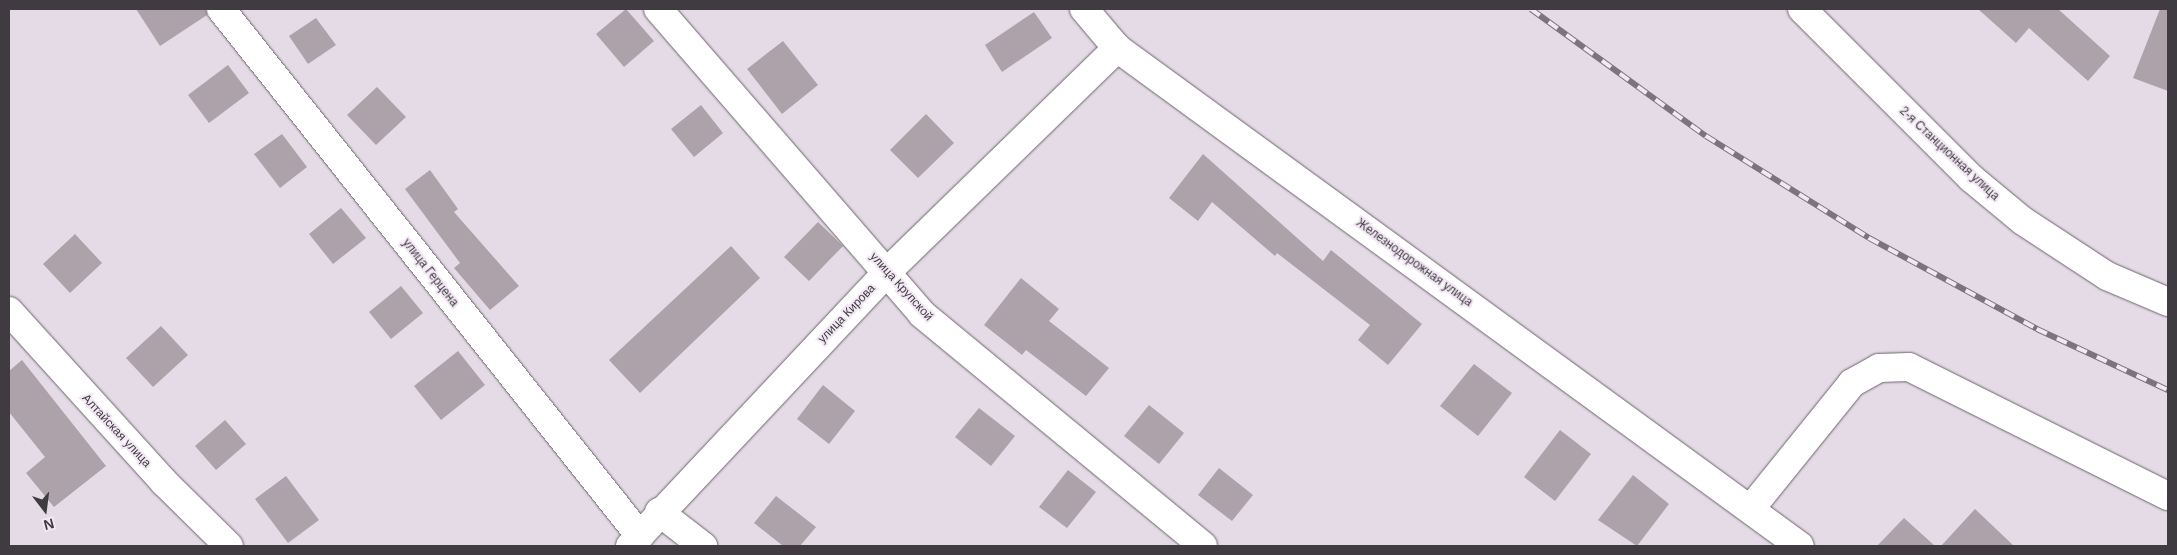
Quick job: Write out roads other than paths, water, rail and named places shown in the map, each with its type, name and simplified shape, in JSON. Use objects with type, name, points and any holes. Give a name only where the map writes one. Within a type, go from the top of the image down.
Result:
[{"type":"street","name":"улица Герцена","points":[[221,9],[635,541]]},
{"type":"street","name":"улица Крупской","points":[[658,9],[888,271],[922,314],[1203,546]]},
{"type":"street","name":"Железнодорожная улица","points":[[1084,9],[1117,48],[1752,507],[1800,546]]},
{"type":"street","name":"2-я Станционная улица","points":[[1802,9],[1970,178],[2023,221],[2107,276],[2168,302]]},
{"type":"street","name":"улица Кирова","points":[[635,541],[659,512],[888,271],[1117,48]]},
{"type":"street","name":"Алтайская улица","points":[[9,311],[151,468],[229,546]]},
{"type":"street","points":[[1752,507],[1852,383],[1879,368],[1909,368],[2168,496]]},
{"type":"street","points":[[659,512],[703,546]]},
{"type":"railway","points":[[1531,9],[1706,136],[1869,238],[2037,329],[2168,390]]}]
